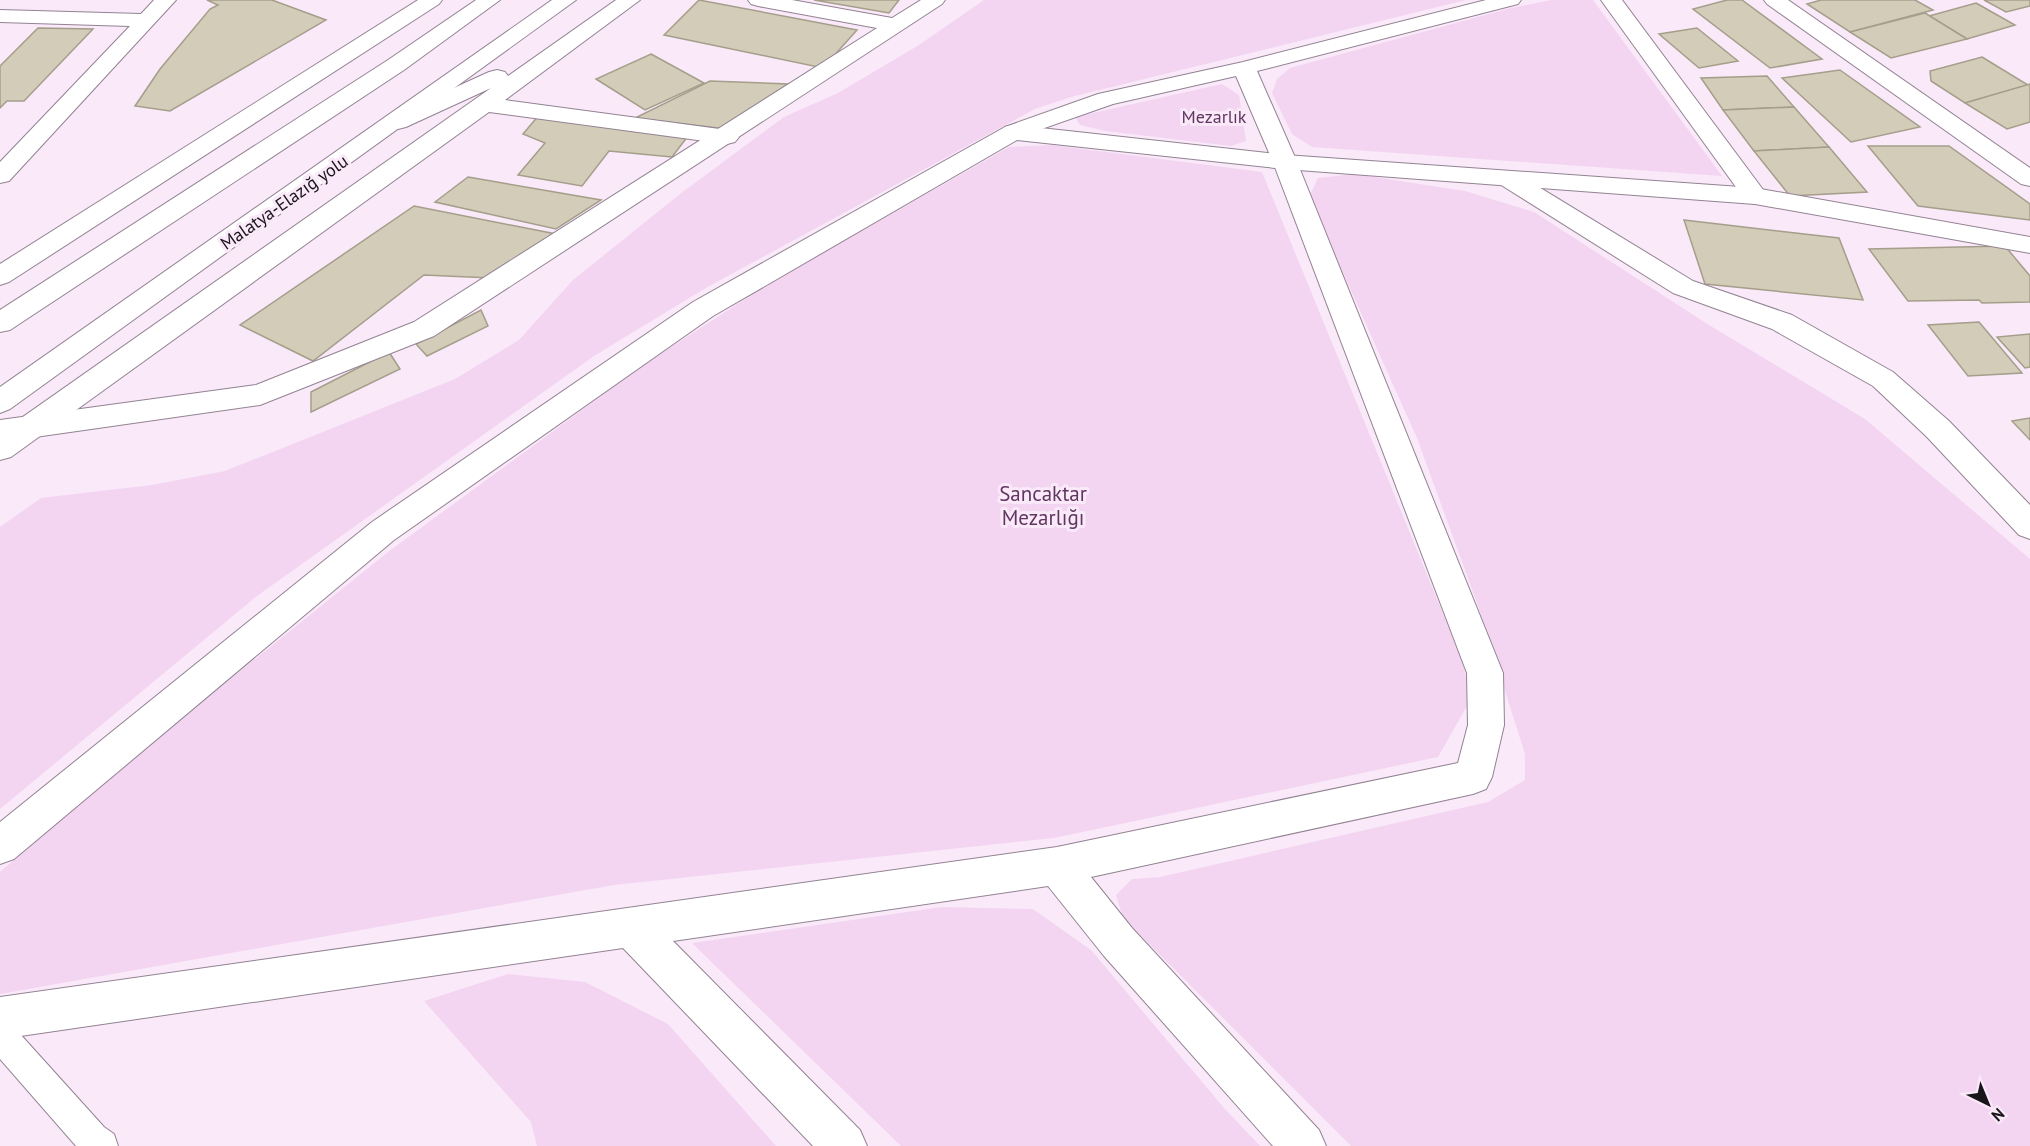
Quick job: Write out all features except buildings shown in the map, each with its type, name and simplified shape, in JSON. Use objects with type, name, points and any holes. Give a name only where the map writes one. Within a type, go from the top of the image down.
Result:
[{"type":"main road","points":[[0,176],[166,0]]},
{"type":"main road","points":[[0,276],[432,0]]},
{"type":"main road","points":[[0,323],[396,65],[490,0]]},
{"type":"main road","name":"Malatya-Elazığ yolu","points":[[0,402],[398,122],[566,0]]},
{"type":"main road","points":[[0,449],[630,0]]},
{"type":"main road","points":[[758,0],[894,25]]},
{"type":"main road","points":[[0,431],[260,395],[413,333],[433,323],[727,137],[935,0]]},
{"type":"main road","points":[[0,846],[382,531],[703,309],[1013,132],[1106,99],[1244,68],[1511,0]]},
{"type":"main road","points":[[1611,0],[1755,196]]},
{"type":"main road","points":[[1774,0],[2030,179]]},
{"type":"main road","points":[[0,16],[145,20]]},
{"type":"main road","points":[[398,122],[569,44]]},
{"type":"main road","points":[[0,1018],[1057,866],[1473,777],[1486,725],[1485,673],[1285,162],[1244,68]]},
{"type":"main road","points":[[483,104],[727,137]]},
{"type":"main road","points":[[1013,132],[1285,162],[1755,196],[2025,248]]},
{"type":"main road","points":[[1507,178],[1683,287],[1782,322],[1883,379],[1938,429],[2030,526]]},
{"type":"main road","points":[[1057,866],[1118,942],[1303,1146]]},
{"type":"main road","points":[[631,927],[844,1146]]},
{"type":"lane","points":[[0,1035],[92,1139],[102,1146]]},
{"type":"green space","points":[[984,0],[1466,0],[1071,97],[1035,109],[704,289],[594,356],[257,596],[0,809],[0,527],[41,498],[152,485],[225,471],[455,379],[519,340],[573,280],[680,194],[784,117],[838,93],[919,45]]},
{"type":"green space","points":[[1551,0],[1593,0],[1722,176],[1312,147],[1292,134],[1272,93],[1277,79],[1290,68],[1511,8]]},
{"type":"green space","name":"Mezarlık","points":[[1222,84],[1239,95],[1246,141],[1231,146],[1105,131],[1080,125],[1075,117]]},
{"type":"green space","name":"Sancaktar Mezarlığı","points":[[1052,145],[1262,172],[1462,660],[1471,699],[1438,757],[1054,838],[614,885],[0,994],[0,872],[146,747],[388,552],[642,366],[765,286],[1009,147]]},
{"type":"green space","points":[[1355,174],[1465,191],[1534,212],[1709,325],[1865,419],[2030,559],[2030,1146],[1351,1146],[1123,918],[1116,895],[1132,879],[1160,877],[1488,802],[1525,780],[1525,754],[1477,603],[1417,438],[1309,197],[1318,178]]},
{"type":"green space","points":[[942,907],[1033,909],[1091,950],[1224,1108],[1260,1146],[901,1146],[692,943]]},
{"type":"green space","points":[[508,974],[585,982],[668,1024],[776,1146],[537,1146],[531,1122],[424,1001]]}]
